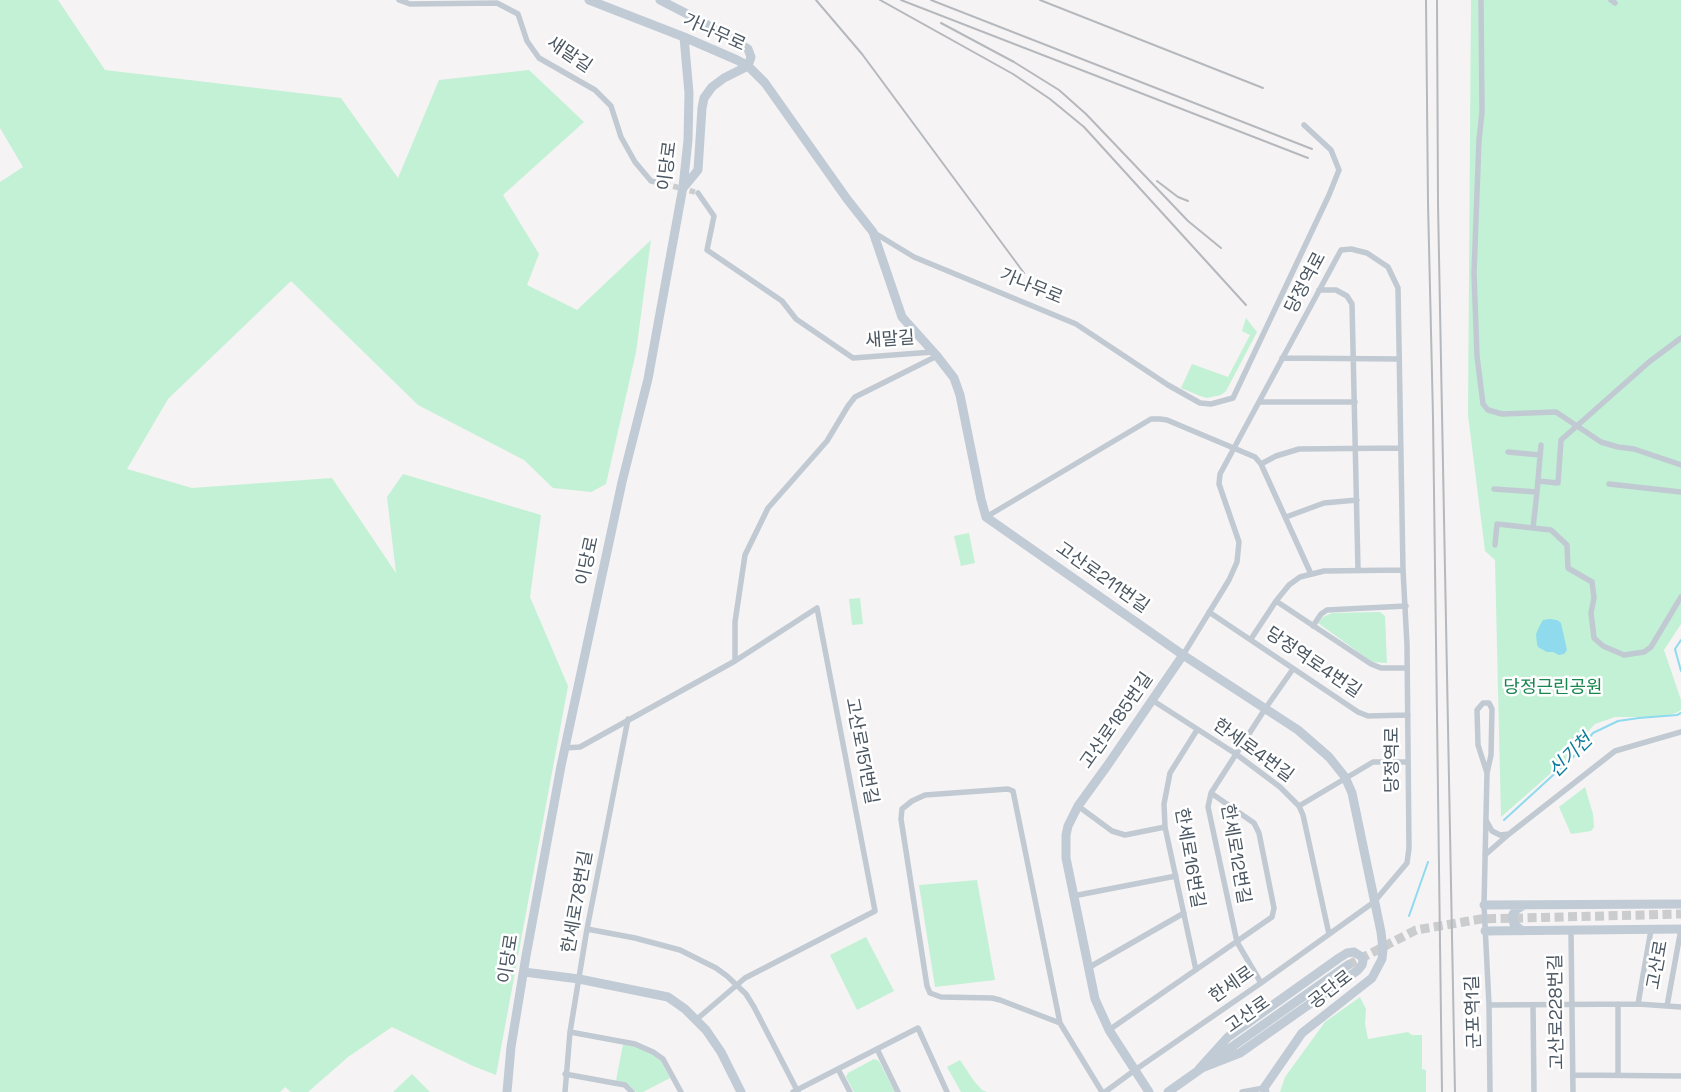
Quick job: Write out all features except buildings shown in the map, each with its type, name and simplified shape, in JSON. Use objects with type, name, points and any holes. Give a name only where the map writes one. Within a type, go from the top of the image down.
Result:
[{"type":"street","name":"새말길","points":[[399,0],[410,4],[497,3],[518,14],[526,41],[539,58],[596,90],[611,106],[621,137],[635,162],[651,181],[665,184]]},
{"type":"street","name":"가나무로","points":[[589,0],[684,37],[748,66],[765,83],[847,199],[873,232],[914,257],[1076,324],[1168,385],[1200,403],[1212,404],[1233,398],[1339,170],[1331,150],[1304,125]]},
{"type":"street","points":[[660,0],[748,49],[751,57],[748,66],[724,78],[712,87],[704,98],[698,170],[684,187]]},
{"type":"street","points":[[1481,0],[1482,112],[1479,140],[1474,273],[1477,356],[1483,404],[1488,410],[1502,414],[1556,412],[1601,442],[1634,449],[1681,465]]},
{"type":"street","name":"이당로","points":[[506,1092],[511,1047],[551,818],[622,482],[648,379],[684,187],[689,93],[684,37]]},
{"type":"street","name":"새말길","points":[[698,193],[714,216],[707,250],[782,301],[796,319],[853,358],[935,354]]},
{"type":"street","points":[[873,232],[902,317],[954,378],[960,395],[986,516],[1150,419],[1167,420],[1255,457],[1261,464],[1311,574]]},
{"type":"street","name":"당정역로","points":[[1182,655],[1229,580],[1237,562],[1239,542],[1219,484],[1220,474],[1341,250],[1350,249],[1367,253],[1388,267],[1398,288],[1403,570],[1408,668],[1408,857],[1404,869],[1374,902]]},
{"type":"street","points":[[1319,290],[1336,290],[1347,296],[1352,304],[1358,570]]},
{"type":"street","points":[[1538,481],[1558,483],[1561,440],[1649,362],[1681,338]]},
{"type":"street","points":[[735,661],[735,622],[745,555],[768,508],[827,441],[848,406],[855,398],[935,354]]},
{"type":"street","points":[[1282,358],[1399,358]]},
{"type":"street","points":[[1259,402],[1355,402]]},
{"type":"street","points":[[1533,528],[1541,445]]},
{"type":"street","points":[[1261,464],[1276,456],[1300,449],[1401,448]]},
{"type":"street","points":[[1508,452],[1540,455]]},
{"type":"street","points":[[1609,484],[1681,492]]},
{"type":"street","points":[[1494,489],[1537,492]]},
{"type":"street","points":[[1286,517],[1324,502],[1357,500]]},
{"type":"street","name":"고산로211번길","points":[[986,516],[1182,655],[1298,730],[1317,745],[1345,777],[1352,793],[1374,902]]},
{"type":"street","points":[[1494,545],[1497,524],[1551,530],[1560,537],[1566,545],[1568,568],[1592,582],[1594,598],[1591,613],[1594,638],[1603,646],[1615,652],[1624,654],[1644,652],[1650,647],[1681,597]]},
{"type":"street","points":[[1251,639],[1276,601],[1289,585],[1300,577],[1324,571],[1403,570]]},
{"type":"street","points":[[1276,601],[1371,664],[1381,668],[1408,668]]},
{"type":"street","points":[[1313,626],[1321,614],[1327,610],[1406,606]]},
{"type":"street","name":"고산로151번길","points":[[565,748],[580,747],[735,661],[817,608],[875,911],[737,984],[697,1019]]},
{"type":"street","name":"당정역로4번길","points":[[1209,612],[1358,712],[1368,716],[1408,715]]},
{"type":"street","name":"고산로185번길","points":[[1150,1092],[1109,1030],[1095,999],[1073,896],[1065,842],[1068,826],[1078,806],[1182,655]]},
{"type":"street","name":"한세로12번길","points":[[1261,983],[1236,942],[1208,807],[1211,793],[1293,669]]},
{"type":"street","name":"한세로4번길","points":[[1152,700],[1236,754],[1280,787],[1299,806],[1303,816],[1329,934]]},
{"type":"street","points":[[1483,703],[1489,703],[1492,709],[1491,755],[1486,773],[1478,746],[1477,710],[1483,703]]},
{"type":"street","name":"한세로78번길","points":[[565,1092],[570,1032],[587,929],[628,719]]},
{"type":"street","name":"한세로16번길","points":[[1196,970],[1165,827],[1164,804],[1170,773],[1197,730]]},
{"type":"street","points":[[1485,855],[1615,751],[1681,732]]},
{"type":"street","points":[[1299,806],[1373,762],[1408,762]]},
{"type":"street","name":"군포역1길","points":[[1486,773],[1484,905],[1490,1005],[1490,1092]]},
{"type":"street","points":[[1060,1023],[992,998],[941,997],[930,993],[927,986],[901,818],[902,809],[912,801],[925,794],[1008,789],[1012,791],[1060,1023],[1104,1092]]},
{"type":"street","points":[[1109,1030],[1272,917],[1274,908],[1259,833],[1254,823],[1211,793]]},
{"type":"street","points":[[1078,806],[1112,830],[1125,835],[1165,827]]},
{"type":"street","points":[[1485,819],[1492,831],[1500,835],[1509,834]]},
{"type":"street","points":[[1073,896],[1176,876]]},
{"type":"street","name":"한세로","points":[[1104,1092],[1374,902]]},
{"type":"street","name":"공단로","points":[[1264,1090],[1302,1033],[1372,978],[1378,969],[1382,959],[1382,932],[1374,902]]},
{"type":"street","points":[[1484,905],[1681,904]]},
{"type":"street","points":[[1522,931],[1514,924],[1513,918],[1517,909],[1524,905]]},
{"type":"street","points":[[1088,968],[1184,914]]},
{"type":"street","points":[[587,929],[635,938],[680,950],[716,968],[737,984],[754,1007],[796,1091],[918,1028],[947,1092]]},
{"type":"street","points":[[1485,931],[1681,929]]},
{"type":"street","name":"고산로","points":[[1667,1006],[1681,929]]},
{"type":"street","name":"고산로","points":[[1638,1004],[1651,930]]},
{"type":"street","name":"고산로228번길","points":[[1571,931],[1573,1092]]},
{"type":"street","points":[[1354,952],[1362,957],[1362,965],[1358,970],[1240,1053],[1199,1069],[1228,1037],[1338,958],[1347,953],[1354,952]]},
{"type":"street","name":"고산로","points":[[1168,1092],[1348,965]]},
{"type":"street","points":[[524,972],[579,979],[668,997],[697,1019],[721,1052],[741,1092]]},
{"type":"street","points":[[1618,1004],[1618,1075]]},
{"type":"street","points":[[1490,1005],[1638,1004],[1681,1007]]},
{"type":"street","points":[[1533,1005],[1534,1092]]},
{"type":"street","points":[[570,1032],[635,1044],[655,1053],[663,1059],[681,1092]]},
{"type":"street","points":[[876,1049],[898,1092]]},
{"type":"street","points":[[838,1069],[850,1092]]},
{"type":"street","points":[[566,1074],[625,1085],[632,1092]]},
{"type":"street","points":[[1573,1075],[1681,1076]]},
{"type":"street","points":[[1242,1092],[1264,1090]]},
{"type":"green space","points":[[0,0],[58,0],[105,70],[341,98],[398,178],[439,80],[529,70],[584,122],[503,195],[539,254],[527,285],[577,310],[651,240],[636,352],[606,484],[591,492],[553,488],[524,460],[418,405],[291,281],[168,399],[127,469],[192,488],[332,478],[396,573],[387,497],[403,474],[541,515],[530,597],[568,686],[496,1075],[392,1027],[348,1057],[308,1092],[291,1092],[285,1087],[280,1092],[0,1092],[0,182],[23,167],[0,128]]},
{"type":"green space","name":"당정근린공원","points":[[1471,0],[1681,0],[1681,624],[1664,650],[1681,700],[1681,710],[1661,717],[1615,717],[1595,724],[1574,746],[1567,759],[1501,817],[1495,560],[1485,551],[1468,415]]},
{"type":"green space","points":[[1246,318],[1257,332],[1226,391],[1221,395],[1207,398],[1181,388],[1192,364],[1228,377],[1250,335],[1242,331]]},
{"type":"green space","points":[[969,533],[975,563],[961,566],[954,536]]},
{"type":"green space","points":[[860,598],[863,624],[852,625],[849,599]]},
{"type":"green space","points":[[1380,612],[1385,616],[1387,663],[1372,662],[1318,623],[1323,617],[1332,613]]},
{"type":"green space","points":[[1585,787],[1593,814],[1594,827],[1591,831],[1571,834],[1559,807]]},
{"type":"green space","points":[[977,880],[995,980],[935,987],[919,885]]},
{"type":"green space","points":[[866,937],[894,991],[857,1010],[830,955]]},
{"type":"green space","points":[[1360,997],[1366,1009],[1365,1024],[1368,1039],[1408,1032],[1412,1035],[1422,1035],[1422,1069],[1426,1070],[1426,1092],[1280,1092],[1285,1077],[1325,1022]]},
{"type":"green space","points":[[623,1044],[643,1048],[661,1061],[670,1078],[643,1092],[636,1092],[628,1084],[616,1081]]},
{"type":"green space","points":[[874,1059],[879,1061],[895,1092],[854,1092],[846,1077],[848,1073]]},
{"type":"green space","points":[[960,1060],[974,1081],[982,1090],[987,1092],[961,1092],[947,1067]]},
{"type":"green space","points":[[412,1074],[430,1092],[393,1092]]},
{"type":"water","points":[[1550,619],[1561,623],[1567,650],[1564,654],[1559,655],[1547,652],[1538,647],[1536,634],[1543,620]]},
{"type":"waterway","name":"신기천","points":[[1681,640],[1675,649],[1681,671]]},
{"type":"waterway","name":"신기천","points":[[1504,820],[1574,756],[1593,733],[1618,721],[1681,713]]},
{"type":"waterway","points":[[1409,916],[1428,862]]},
{"type":"tunnel","points":[[665,184],[698,193]]},
{"type":"tunnel","points":[[1348,965],[1416,930],[1481,919],[1681,914]]},
{"type":"railway","points":[[816,0],[862,54],[1024,273]]},
{"type":"railway","points":[[880,0],[1013,74],[1050,99],[1084,127],[1246,305]]},
{"type":"railway","points":[[901,0],[1308,158]]},
{"type":"railway","points":[[931,0],[1312,149]]},
{"type":"railway","points":[[1040,0],[1263,88]]},
{"type":"railway","points":[[1426,0],[1442,1092]]},
{"type":"railway","points":[[1437,0],[1438,204],[1455,1092]]},
{"type":"railway","points":[[941,23],[1014,62],[1059,90],[1086,114],[1188,221],[1221,248]]},
{"type":"railway","points":[[1157,181],[1178,197],[1188,201]]}]
